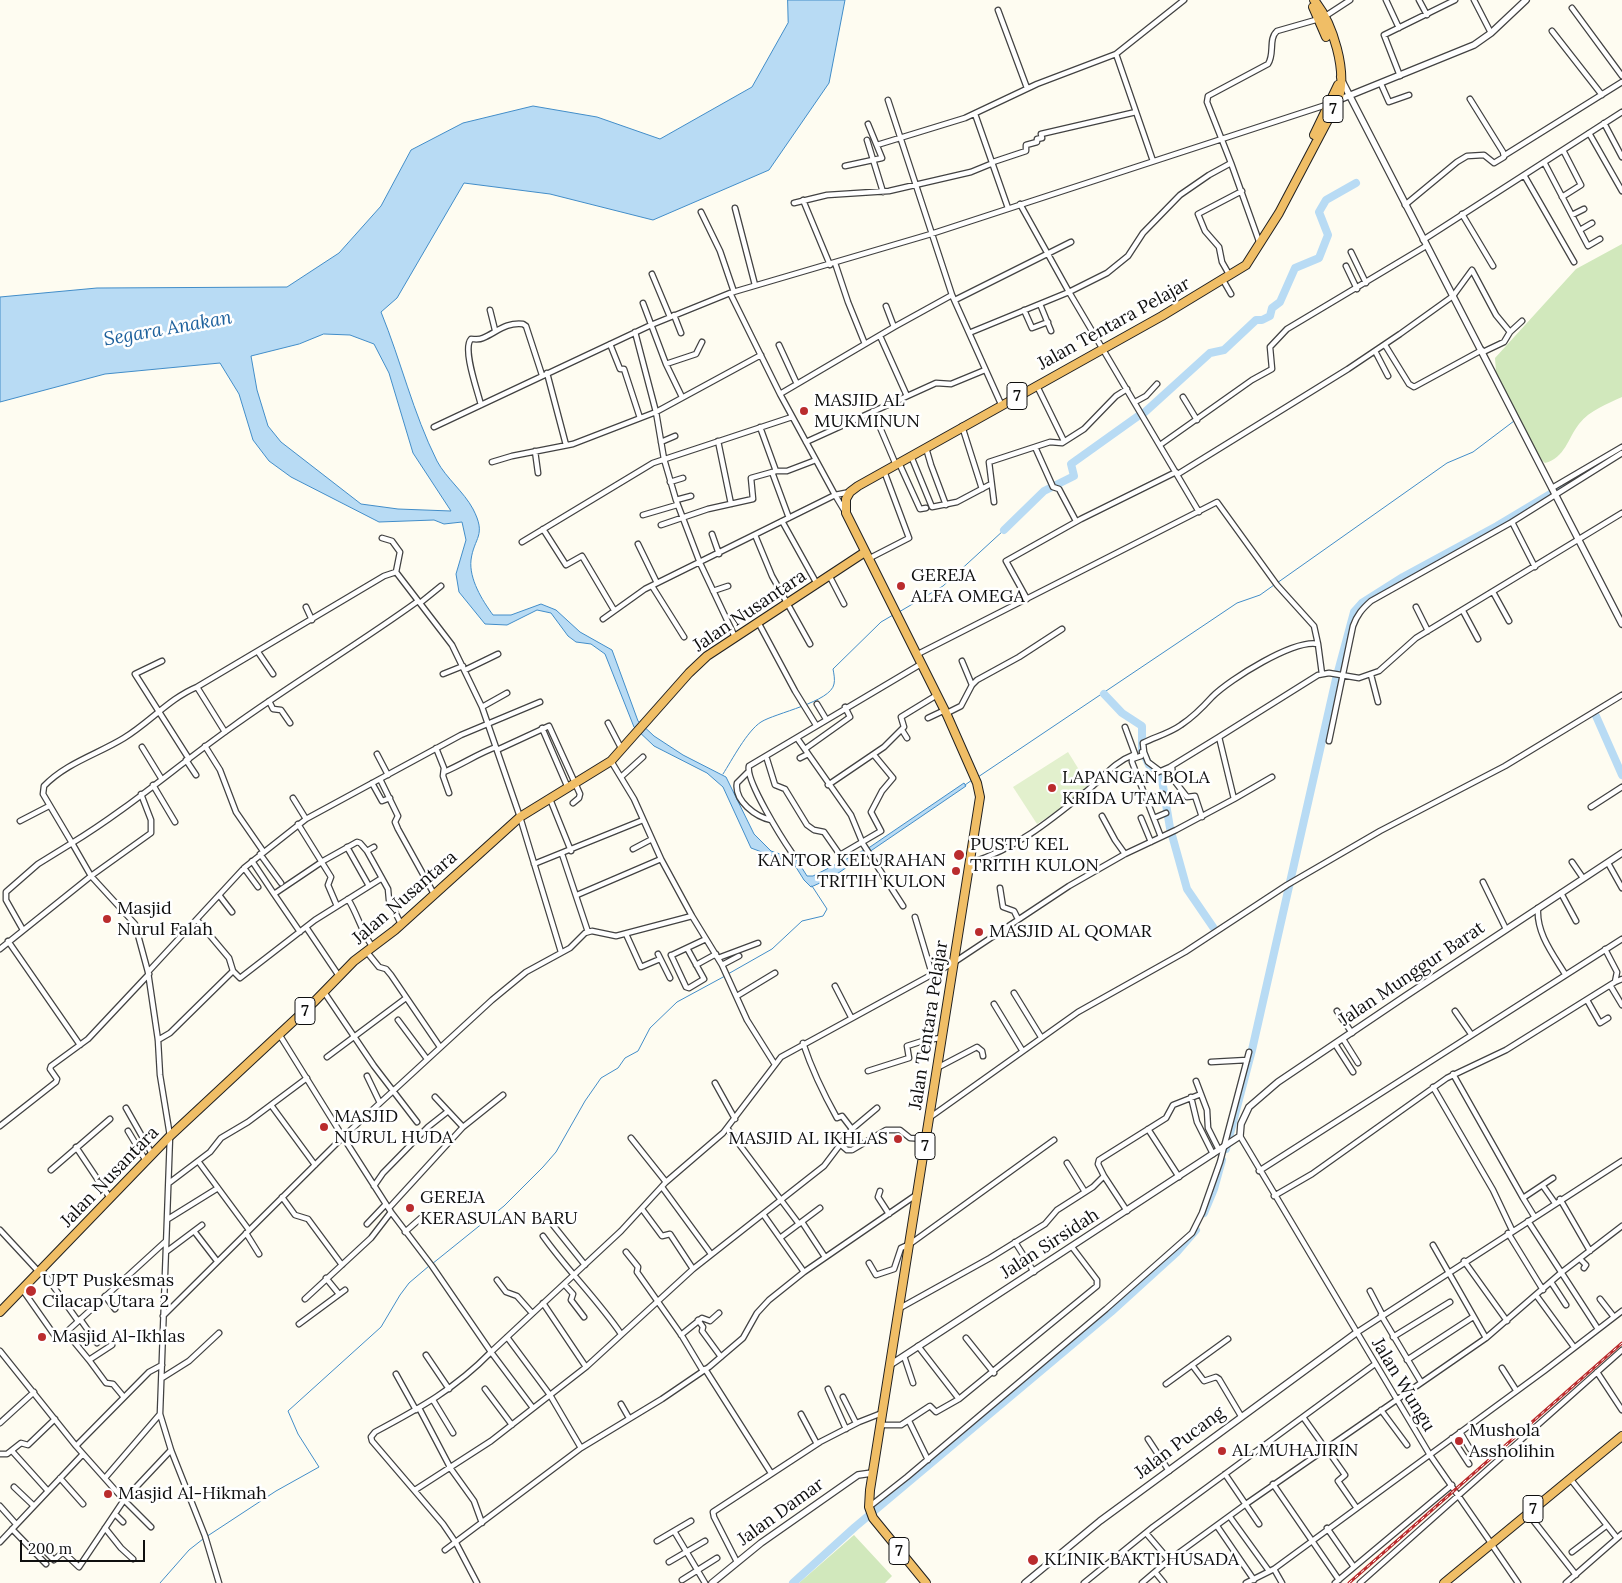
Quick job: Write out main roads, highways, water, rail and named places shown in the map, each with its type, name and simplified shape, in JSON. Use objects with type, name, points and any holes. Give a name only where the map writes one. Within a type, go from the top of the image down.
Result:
[{"type":"highway","name":"Jalan Tentara Pelajar","points":[[926,1583],[874,1518],[869,1508],[872,1473],[980,804],[978,783],[972,769],[946,712],[866,556],[846,513],[845,504],[850,492],[962,426],[1226,278],[1249,262],[1334,102],[1340,78],[1335,46],[1312,0]]},
{"type":"highway","name":"Jalan Nusantara","points":[[0,1312],[170,1136],[369,948],[402,924],[520,816],[611,760],[644,721],[707,656],[828,575],[866,556]]},
{"type":"highway","name":"7","points":[[1449,1583],[1492,1544],[1622,1436]]},
{"type":"highway","name":"7","points":[[1492,1544],[1622,1440]]},
{"type":"water","name":"Segara Anakan","points":[[788,0],[845,0],[829,83],[769,170],[653,220],[550,194],[464,183],[397,298],[381,312],[414,406],[437,461],[469,503],[477,518],[479,531],[471,560],[472,574],[481,596],[493,615],[511,615],[541,604],[556,610],[580,632],[612,650],[638,721],[654,736],[683,755],[726,777],[754,834],[771,851],[797,860],[807,876],[813,876],[870,847],[964,783],[966,786],[831,878],[811,887],[794,864],[751,848],[723,787],[707,773],[654,746],[634,727],[605,654],[591,644],[576,642],[568,636],[551,613],[537,610],[507,625],[485,624],[459,592],[456,574],[466,540],[462,522],[444,524],[434,520],[379,522],[291,477],[269,461],[253,440],[239,394],[220,363],[105,374],[0,402],[0,297],[97,288],[287,287],[339,253],[381,206],[411,150],[463,123],[533,106],[597,117],[660,139],[752,87],[788,23]],"holes":[[[324,334],[350,335],[374,344],[389,373],[413,453],[451,511],[398,509],[361,504],[281,442],[268,426],[257,390],[251,356],[299,344]]]},
{"type":"waterway","points":[[1145,412],[1210,353],[1224,350],[1256,320],[1262,320],[1270,316],[1272,308],[1280,302],[1295,268],[1319,258],[1328,235],[1319,212],[1326,200],[1356,183]]},
{"type":"waterway","points":[[1004,530],[1044,491],[1074,476],[1071,464],[1141,414]]},
{"type":"waterway","points":[[1277,583],[1447,463],[1473,452],[1514,421]]},
{"type":"waterway","points":[[1226,1149],[1252,1050],[1336,679],[1354,612],[1362,603],[1403,577],[1497,526],[1614,456]]},
{"type":"waterway","points":[[899,612],[943,586],[1004,530]]},
{"type":"waterway","points":[[978,777],[1237,603],[1260,595],[1274,585]]},
{"type":"waterway","points":[[723,774],[745,739],[756,726],[768,719],[813,702],[831,690],[834,684],[833,669],[881,622],[893,615]]},
{"type":"waterway","points":[[1104,694],[1122,713],[1142,726],[1142,750],[1149,765],[1162,780],[1170,828],[1187,889],[1213,927]]},
{"type":"waterway","points":[[1596,716],[1622,775]]},
{"type":"waterway","points":[[965,785],[972,780]]},
{"type":"waterway","points":[[728,974],[772,949],[802,921],[823,916],[827,909],[812,886]]},
{"type":"waterway","points":[[432,1264],[504,1206],[543,1167],[556,1152],[585,1101],[601,1078],[618,1068],[625,1058],[638,1051],[650,1028],[677,1002],[725,976]]},
{"type":"waterway","points":[[1204,1213],[1214,1189],[1222,1160]]},
{"type":"waterway","points":[[793,1583],[855,1527],[1111,1312],[1177,1252],[1196,1230]]},
{"type":"waterway","points":[[206,1537],[276,1491],[319,1467],[298,1434],[288,1411],[381,1327],[409,1283],[429,1266]]},
{"type":"waterway","points":[[160,1583],[189,1550],[203,1539]]},
{"type":"railway","points":[[1349,1583],[1622,1343]]},
{"type":"place","name":"MASJID AL MUKMINUN","points":[[804,411]]},
{"type":"place","name":"GEREJA ALFA OMEGA","points":[[901,586]]},
{"type":"place","name":"LAPANGAN BOLA KRIDA UTAMA","points":[[1052,788]]},
{"type":"place","name":"PUSTU KEL TRITIH KULON","points":[[959,855]]},
{"type":"place","name":"KANTOR KELURAHAN TRITIH KULON","points":[[956,871]]},
{"type":"place","name":"Masjid Nurul Falah","points":[[107,919]]},
{"type":"place","name":"MASJID AL QOMAR","points":[[979,932]]},
{"type":"place","name":"MASJID NURUL HUDA","points":[[324,1127]]},
{"type":"place","name":"MASJID AL IKHLAS","points":[[898,1139]]},
{"type":"place","name":"GEREJA KERASULAN BARU","points":[[410,1208]]},
{"type":"place","name":"UPT Puskesmas Cilacap Utara 2","points":[[31,1291]]},
{"type":"place","name":"Masjid Al-Ikhlas","points":[[42,1337]]},
{"type":"place","name":"Mushola Assholihin","points":[[1459,1441]]},
{"type":"place","name":"AL MUHAJIRIN","points":[[1222,1451]]},
{"type":"place","name":"Masjid Al-Hikmah","points":[[108,1494]]},
{"type":"place","name":"KLINIK BAKTI HUSADA","points":[[1033,1560]]}]
